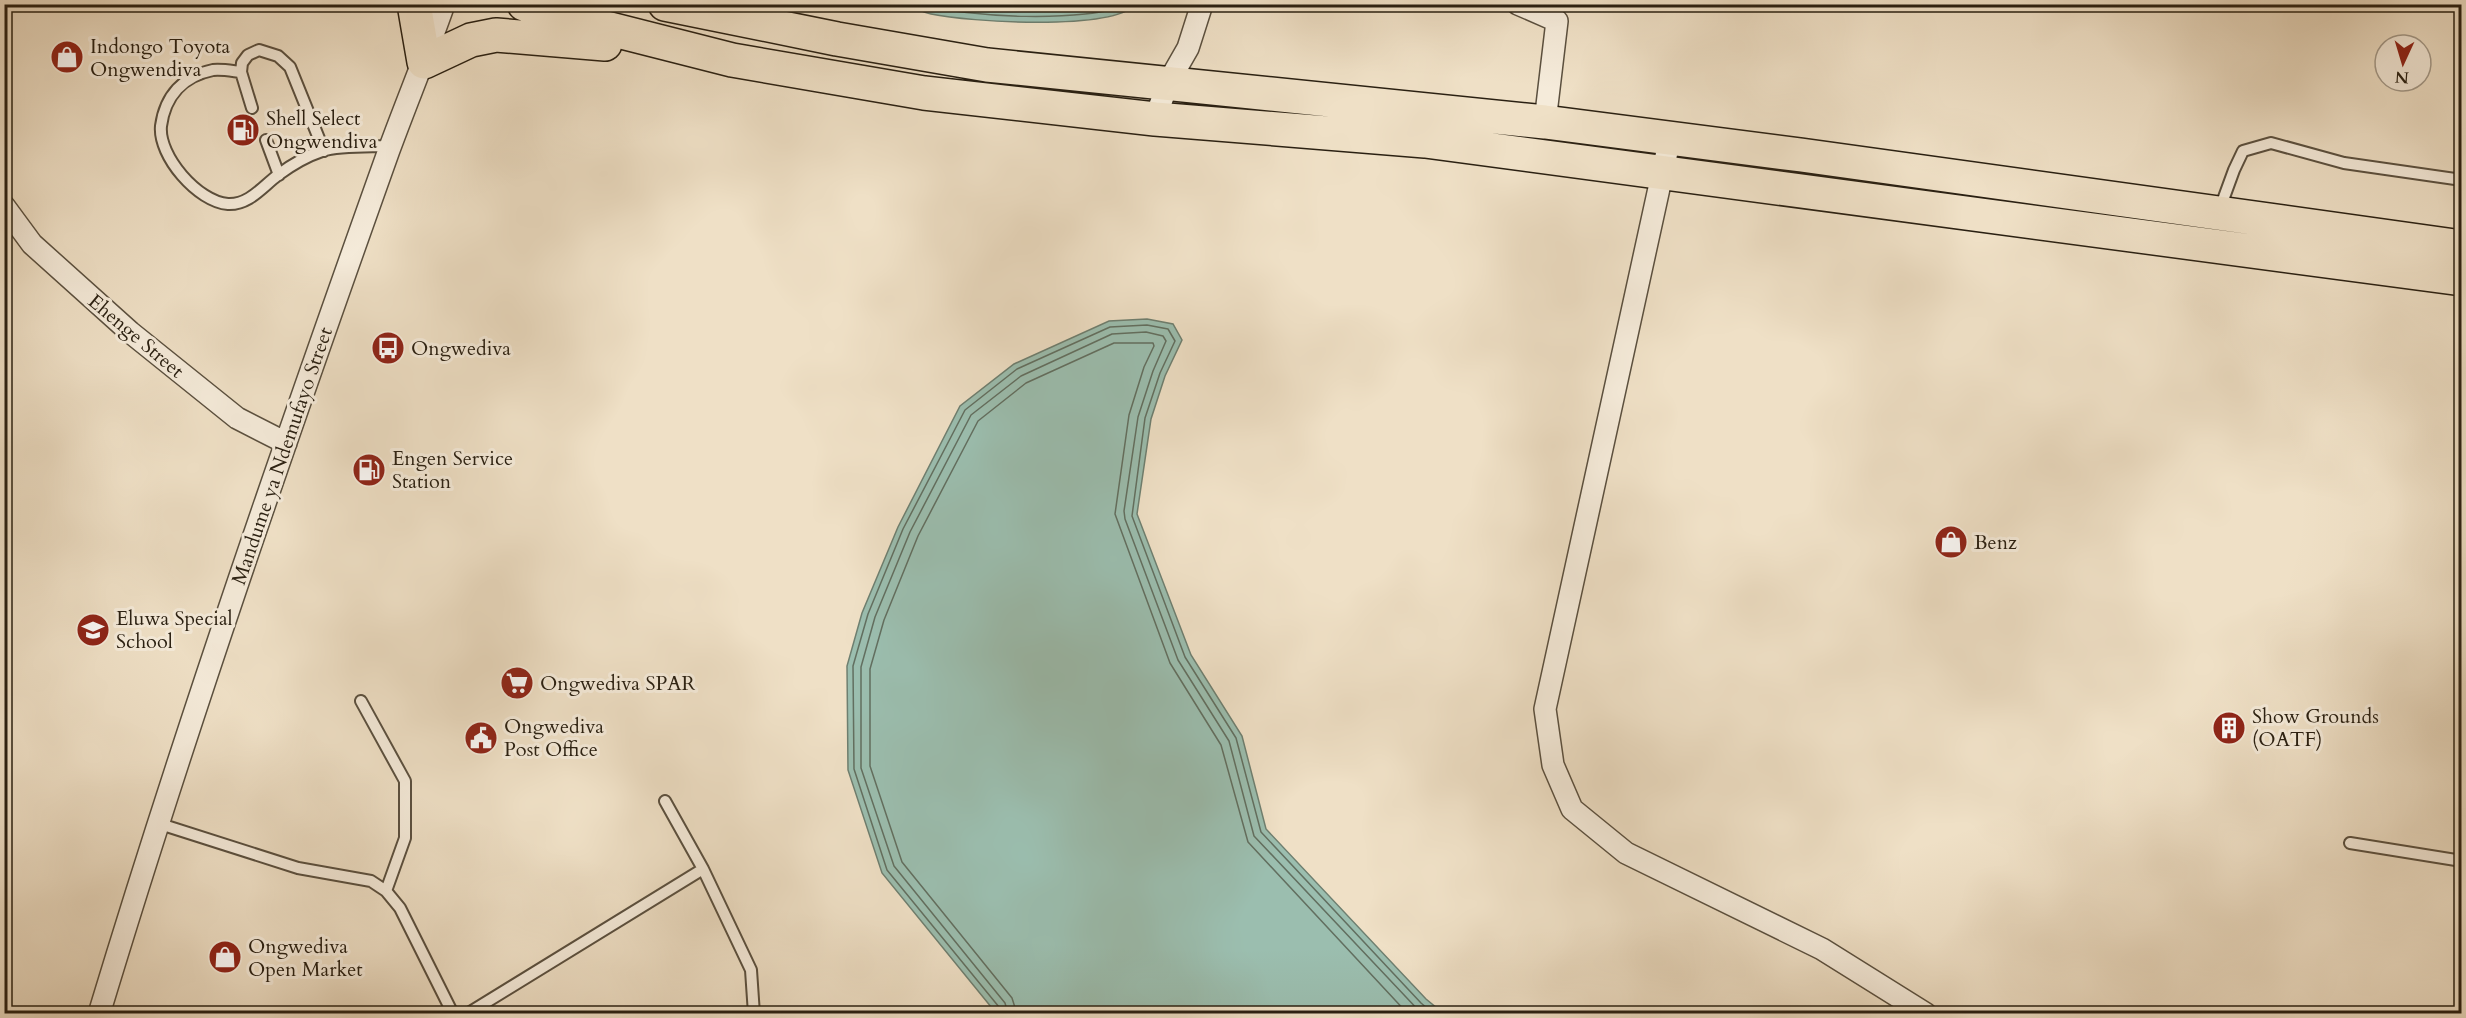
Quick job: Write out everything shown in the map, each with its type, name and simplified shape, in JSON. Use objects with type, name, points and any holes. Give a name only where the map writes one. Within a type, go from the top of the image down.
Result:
[{"type":"main road","points":[[414,4],[424,62],[471,40],[496,35],[594,43],[732,60],[924,93],[1155,119],[1425,141],[2462,279]]},
{"type":"main road","points":[[525,4],[555,15],[732,60]]},
{"type":"main road","points":[[665,4],[837,39],[987,65],[1545,122],[2206,210],[2462,247]]},
{"type":"main road","points":[[2187,242],[2206,210]]},
{"type":"street","name":"Mandume ya Ndemufayo Street","points":[[99,1014],[157,823],[286,443],[444,4]]},
{"type":"street","points":[[1155,119],[1168,83],[1188,48],[1202,4]]},
{"type":"street","points":[[1518,4],[1557,13],[1545,122]]},
{"type":"street","points":[[1670,138],[1545,709],[1553,765],[1572,809],[1626,853],[1822,949],[1926,1014]]},
{"type":"street","name":"Ehenge Street","points":[[4,206],[32,244],[129,332],[237,418],[286,443]]},
{"type":"lane","points":[[252,108],[241,72],[242,63],[248,55],[259,50],[278,56],[290,67],[324,151]]},
{"type":"lane","points":[[241,72],[215,70],[194,76],[175,89],[161,128],[166,150],[182,176],[203,196],[227,204],[244,202],[279,175],[324,151],[391,146]]},
{"type":"lane","points":[[266,140],[279,175]]},
{"type":"lane","points":[[2206,210],[2234,170],[2244,151],[2271,143],[2344,163],[2462,180]]},
{"type":"lane","points":[[361,701],[405,781],[405,838],[386,891]]},
{"type":"lane","points":[[665,801],[703,869],[751,970],[754,1014]]},
{"type":"lane","points":[[157,823],[298,868],[371,880],[386,891],[400,908],[453,1014]]},
{"type":"lane","points":[[2350,843],[2462,861]]},
{"type":"lane","points":[[467,1014],[703,869]]},
{"type":"water","points":[[905,5],[1135,5],[1120,13],[1098,18],[1005,22],[950,17],[928,13]]},
{"type":"water","points":[[1147,319],[1173,324],[1182,340],[1165,376],[1151,419],[1137,514],[1191,655],[1242,736],[1266,829],[1426,999],[1443,1013],[996,1013],[882,873],[848,770],[847,666],[862,613],[898,527],[960,406],[1014,364],[1109,321]]},
{"type":"place","name":"Indongo Toyota Ongwendiva","points":[[67,57]]},
{"type":"place","name":"Shell Select Ongwendiva","points":[[243,130]]},
{"type":"place","name":"Ongwediva","points":[[388,348]]},
{"type":"place","name":"Engen Service Station","points":[[369,470]]},
{"type":"place","name":"Benz","points":[[1951,542]]},
{"type":"place","name":"Eluwa Special School","points":[[93,630]]},
{"type":"place","name":"Ongwediva SPAR","points":[[517,683]]},
{"type":"place","name":"Show Grounds (OATF)","points":[[2229,728]]},
{"type":"place","name":"Ongwediva Post Office","points":[[481,738]]},
{"type":"place","name":"Ongwediva Open Market","points":[[225,957]]}]
